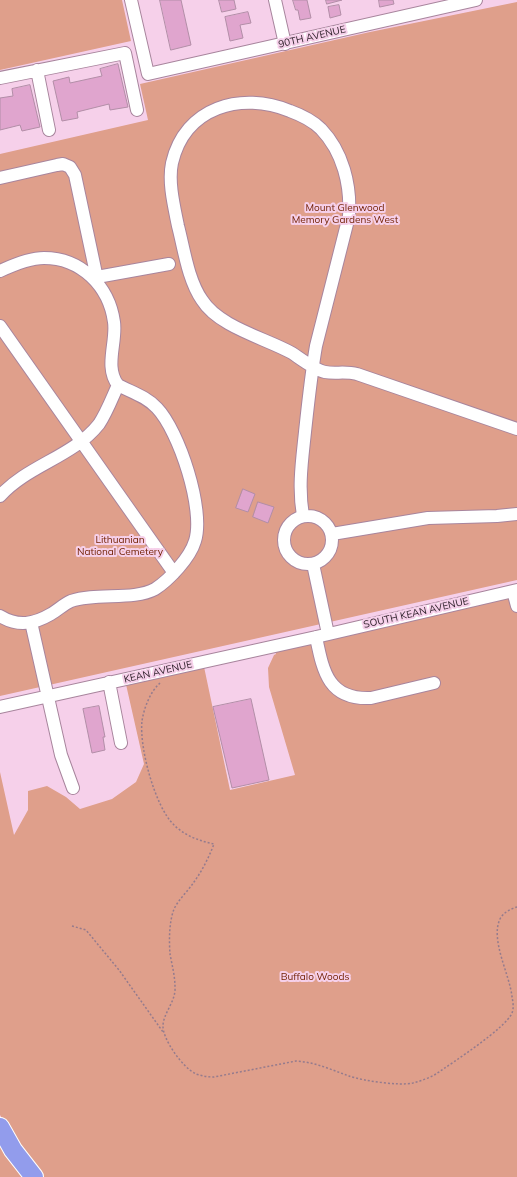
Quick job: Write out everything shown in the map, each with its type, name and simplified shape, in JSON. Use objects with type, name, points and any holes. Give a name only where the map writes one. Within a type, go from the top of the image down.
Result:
[{"type":"highway","points":[[0,1127],[13,1150],[34,1177]]},
{"type":"street","name":"90TH AVENUE","points":[[131,0],[148,74],[285,44],[422,6],[476,0]]},
{"type":"street","points":[[275,0],[285,44]]},
{"type":"street","points":[[0,78],[125,53],[137,110]]},
{"type":"street","points":[[37,70],[49,130]]},
{"type":"street","points":[[303,516],[300,480],[313,366],[316,346],[350,216],[349,195],[344,170],[328,138],[313,122],[302,116],[284,108],[257,103],[242,103],[218,107],[200,118],[191,126],[176,150],[172,164],[171,180],[176,217],[193,282],[202,302],[216,315],[246,331],[288,350],[313,366],[325,372],[348,372],[357,374],[517,429]]},
{"type":"street","points":[[0,178],[63,164],[70,167],[75,175],[97,280],[108,298],[115,323],[112,362],[115,381],[118,385],[148,400],[164,417],[177,443],[190,480],[197,518],[195,540],[188,556],[174,572],[154,589],[137,594],[90,596],[78,599],[52,613],[31,622],[20,624],[0,616]]},
{"type":"street","points":[[0,271],[27,260],[54,258],[79,266],[97,280],[169,264]]},
{"type":"street","points":[[0,326],[174,572]]},
{"type":"street","points":[[0,496],[18,479],[68,451],[82,441],[104,416],[118,385]]},
{"type":"street","points":[[332,534],[428,518],[517,514]]},
{"type":"street","points":[[303,516],[317,517],[324,521],[332,534],[332,547],[329,553],[324,558],[313,564],[299,562],[292,558],[287,552],[284,544],[286,528],[291,523],[303,516]]},
{"type":"street","points":[[313,564],[328,634]]},
{"type":"street","points":[[515,590],[517,606]]},
{"type":"street","name":"SOUTH KEAN AVENUE","points":[[316,637],[515,590]]},
{"type":"street","points":[[31,622],[61,754],[73,788]]},
{"type":"street","points":[[316,637],[326,675],[344,694],[361,698],[371,698],[434,684]]},
{"type":"street","name":"KEAN AVENUE","points":[[0,707],[316,637]]},
{"type":"street","points":[[109,682],[121,743]]},
{"type":"path","points":[[160,683],[155,688],[146,707],[142,722],[143,745],[152,784],[163,811],[174,825],[199,841],[214,844],[195,881],[175,908],[171,918],[170,952],[175,988],[174,997],[165,1016],[163,1032]]},
{"type":"path","points":[[72,926],[86,930],[118,970],[163,1032],[174,1052],[185,1066],[196,1073],[214,1077],[296,1061],[307,1061],[351,1077],[374,1081],[412,1083],[425,1080],[436,1074],[502,1026],[513,1012],[511,990],[498,941],[498,928],[500,919],[505,913],[517,907]]},
{"type":"green space","points":[[0,0],[122,0],[131,41],[0,70]]},
{"type":"green space","name":"Mount Glenwood Memory Gardens West","points":[[517,2],[517,580],[0,696],[0,154],[148,120],[140,84],[370,32]]},
{"type":"green space","name":"Buffalo Woods","points":[[517,584],[517,1177],[41,1177],[15,1140],[0,1115],[0,772],[14,835],[28,810],[28,791],[47,786],[66,797],[80,809],[112,799],[136,782],[144,764],[125,680],[203,662],[230,790],[295,775],[269,687],[268,668],[274,655],[276,654],[274,646],[269,647]]},
{"type":"green space","points":[[0,1139],[26,1177],[0,1177]]},
{"type":"building","points":[[160,0],[181,0],[191,45],[171,50]]},
{"type":"building","points":[[219,0],[234,0],[236,9],[222,12]]},
{"type":"building","points":[[293,0],[307,0],[311,18],[300,20],[298,10],[296,10]]},
{"type":"building","points":[[326,0],[342,0],[327,4]]},
{"type":"building","points":[[379,0],[393,0],[394,4],[380,7]]},
{"type":"building","points":[[339,5],[341,15],[330,18],[328,7]]},
{"type":"building","points":[[248,12],[251,23],[240,25],[243,38],[230,41],[225,17]]},
{"type":"building","points":[[118,64],[128,107],[110,110],[109,104],[77,112],[78,118],[62,121],[53,81],[69,77],[70,83],[102,76],[100,69]]},
{"type":"building","points":[[30,85],[40,127],[22,131],[20,125],[0,130],[0,98],[13,96],[12,89]]},
{"type":"building","points":[[243,489],[255,494],[248,512],[236,508]]},
{"type":"building","points":[[258,502],[274,507],[268,523],[253,517]]},
{"type":"building","points":[[251,699],[269,780],[232,788],[213,707]]},
{"type":"building","points":[[99,706],[105,737],[103,737],[105,750],[92,753],[83,709]]},
{"type":"park label","name":"Lithuanian National Cemetery","points":[[120,546]]}]
